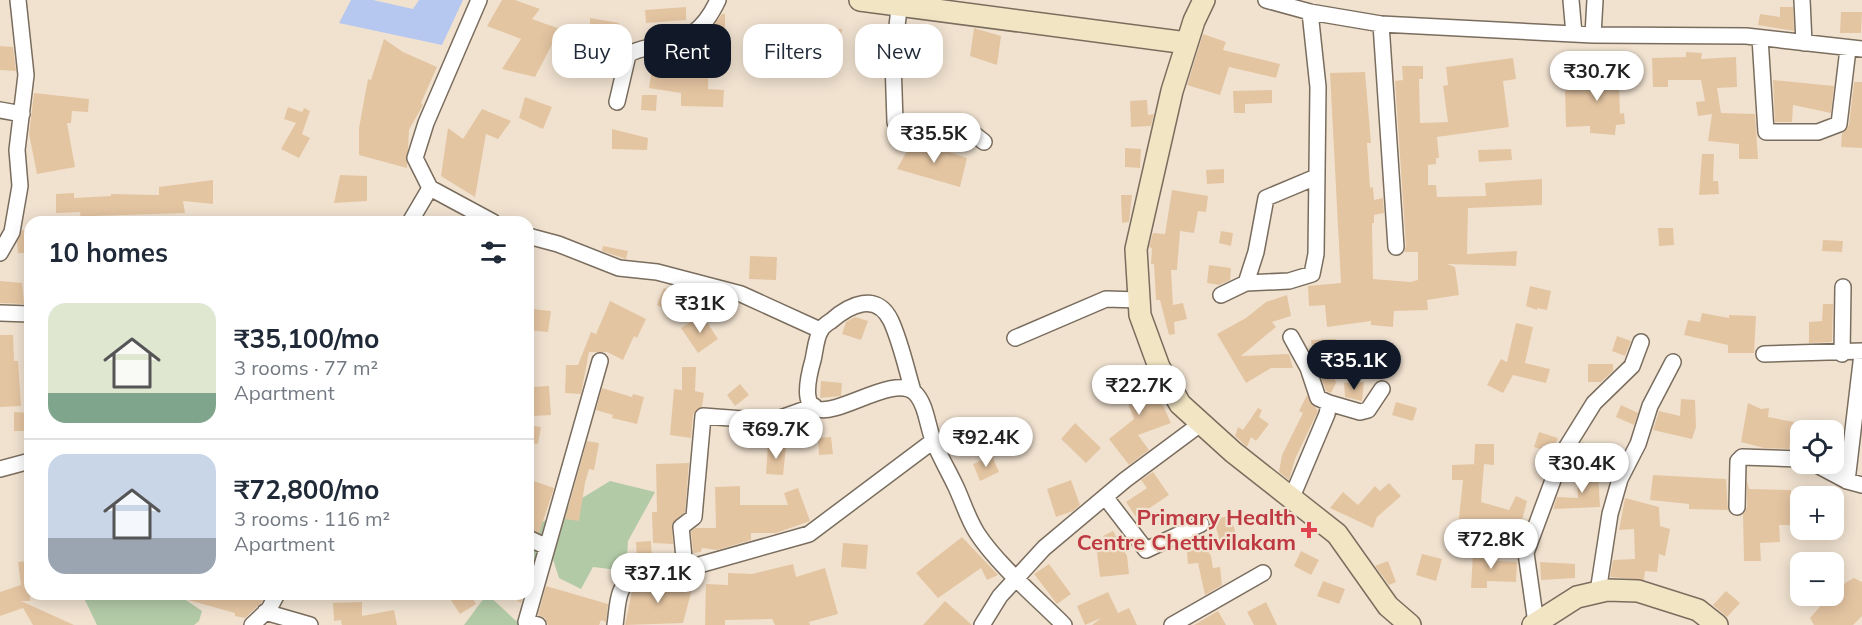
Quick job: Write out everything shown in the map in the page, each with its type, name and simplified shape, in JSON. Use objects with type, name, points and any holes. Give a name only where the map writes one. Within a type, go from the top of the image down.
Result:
[{"type":"main road","points":[[860,0],[900,3],[1187,43]]},
{"type":"main road","points":[[1204,0],[1172,91],[1136,249],[1140,315],[1159,368],[1180,404],[1203,422],[1233,452],[1337,534],[1388,606],[1410,625]]},
{"type":"main road","points":[[1535,624],[1577,597],[1598,592],[1638,591],[1698,610],[1717,625]]},
{"type":"street","points":[[0,253],[12,232],[20,186],[16,150],[26,75],[18,0]]},
{"type":"street","points":[[479,0],[426,123],[415,158],[430,188],[482,216]]},
{"type":"street","points":[[618,102],[628,55],[680,40],[694,33],[710,16],[718,0]]},
{"type":"street","points":[[1266,0],[1310,12],[1381,24],[1593,35],[1760,38],[1855,49],[1839,124],[1818,132],[1766,132],[1760,38]]},
{"type":"street","points":[[1571,0],[1574,34]]},
{"type":"street","points":[[1593,35],[1595,0]]},
{"type":"street","points":[[1802,0],[1804,43]]},
{"type":"street","points":[[900,3],[892,68],[895,122],[900,129],[908,130],[926,124],[965,127],[984,142]]},
{"type":"street","points":[[1221,295],[1246,283],[1289,281],[1312,274],[1316,254],[1318,87],[1310,12]]},
{"type":"street","points":[[1381,24],[1395,247]]},
{"type":"street","points":[[0,110],[22,114]]},
{"type":"street","points":[[1246,283],[1256,252],[1266,198],[1316,177]]},
{"type":"street","points":[[414,216],[430,188]]},
{"type":"street","points":[[534,238],[558,244],[619,268],[657,272],[741,294],[820,330]]},
{"type":"street","points":[[1842,354],[1843,287]]},
{"type":"street","points":[[1015,338],[1106,299],[1139,300]]},
{"type":"street","points":[[913,391],[899,387],[883,389],[837,409],[822,410],[814,406],[808,398],[806,385],[820,330],[844,309],[860,302],[876,306],[890,319],[913,391],[921,402],[933,441],[977,533],[1016,578],[1064,625]]},
{"type":"street","points":[[0,313],[24,314]]},
{"type":"street","points":[[1291,337],[1308,368],[1318,398],[1360,412],[1368,410],[1382,389]]},
{"type":"street","points":[[1535,624],[1526,553],[1563,453],[1594,403],[1632,366],[1641,342]]},
{"type":"street","points":[[1764,354],[1862,353],[1847,481]]},
{"type":"street","points":[[534,593],[600,362]]},
{"type":"street","points":[[1598,592],[1610,514],[1620,479],[1638,444],[1650,406],[1673,362]]},
{"type":"street","points":[[1292,497],[1328,414],[1329,403]]},
{"type":"street","points":[[685,568],[681,527],[694,517],[703,416],[772,421],[814,406]]},
{"type":"street","points":[[982,625],[1000,596],[1044,548],[1203,422]]},
{"type":"street","points":[[615,625],[621,588],[628,579],[685,568],[809,534],[933,441]]},
{"type":"street","points":[[1737,507],[1738,461],[1742,457],[1790,459]]},
{"type":"street","points":[[0,469],[24,463]]},
{"type":"street","points":[[1834,474],[1862,485]]},
{"type":"street","points":[[1106,498],[1146,550],[1202,524]]},
{"type":"street","points":[[534,541],[547,547]]},
{"type":"street","points":[[1172,625],[1263,573]]},
{"type":"street","points":[[252,625],[267,611],[273,600]]},
{"type":"street","points":[[532,600],[526,622],[538,625]]},
{"type":"street","points":[[267,611],[310,625]]},
{"type":"green space","points":[[610,481],[655,492],[628,541],[626,571],[593,567],[581,589],[559,578],[551,553],[537,566],[534,565],[534,527]]},
{"type":"green space","points":[[85,600],[186,600],[202,611],[199,621],[194,625],[97,625]]},
{"type":"green space","points":[[483,600],[493,600],[515,620],[528,625],[464,625]]},
{"type":"water","points":[[351,0],[373,0],[413,9],[419,0],[463,0],[442,45],[339,23]]},
{"type":"building","points":[[502,0],[515,0],[540,9],[532,19],[552,26],[552,44],[535,77],[502,69],[521,39],[487,26]]},
{"type":"building","points":[[686,7],[686,20],[646,23],[645,10]]},
{"type":"building","points":[[1780,7],[1793,7],[1794,31],[1758,25],[1760,14],[1780,17]]},
{"type":"building","points":[[1841,12],[1862,12],[1861,33],[1840,33]]},
{"type":"building","points":[[722,14],[725,14],[725,24],[715,24]]},
{"type":"building","points":[[590,18],[619,23],[619,24],[590,24]]},
{"type":"building","points":[[974,28],[1001,36],[997,65],[970,56]]},
{"type":"building","points":[[1203,34],[1226,42],[1223,50],[1280,64],[1276,78],[1229,67],[1220,95],[1187,85]]},
{"type":"building","points":[[384,39],[403,52],[437,67],[421,103],[423,105],[409,130],[407,168],[359,155],[359,128],[368,79],[371,80]]},
{"type":"building","points":[[0,46],[13,47],[16,71],[0,70]]},
{"type":"building","points":[[1686,52],[1702,53],[1701,59],[1736,57],[1737,87],[1717,88],[1721,113],[1755,114],[1758,159],[1739,159],[1739,144],[1708,141],[1712,114],[1698,116],[1696,102],[1705,101],[1701,80],[1668,80],[1668,87],[1653,87],[1652,58],[1686,57]]},
{"type":"building","points":[[1513,58],[1516,79],[1503,81],[1509,127],[1437,137],[1439,158],[1436,158],[1436,164],[1428,165],[1428,185],[1436,185],[1437,197],[1486,196],[1485,183],[1542,179],[1542,205],[1468,208],[1467,254],[1517,251],[1516,266],[1447,264],[1455,267],[1459,295],[1427,300],[1428,310],[1394,311],[1393,327],[1371,325],[1371,321],[1327,327],[1325,305],[1309,306],[1308,286],[1341,283],[1330,73],[1365,72],[1371,143],[1367,143],[1370,188],[1373,187],[1374,200],[1383,198],[1384,213],[1374,215],[1374,223],[1372,223],[1373,279],[1410,282],[1418,280],[1418,252],[1404,252],[1406,246],[1395,81],[1403,80],[1402,66],[1423,66],[1423,79],[1419,79],[1420,123],[1448,122],[1443,86],[1448,85],[1446,67]]},
{"type":"building","points":[[1598,59],[1618,59],[1620,114],[1624,113],[1625,124],[1616,125],[1615,135],[1590,133],[1590,126],[1566,127],[1565,90],[1599,89]]},
{"type":"building","points":[[651,78],[708,78],[708,89],[724,90],[723,107],[681,106],[681,93],[649,88]]},
{"type":"building","points":[[1773,80],[1834,86],[1831,113],[1793,105],[1792,122],[1775,122]]},
{"type":"building","points":[[1854,82],[1862,82],[1862,148],[1841,147],[1842,133],[1849,125]]},
{"type":"building","points":[[1272,90],[1272,103],[1245,104],[1245,113],[1234,113],[1233,91]]},
{"type":"building","points":[[34,93],[89,99],[88,112],[72,111],[71,123],[67,123],[75,167],[37,174],[29,134]]},
{"type":"building","points":[[642,95],[657,95],[656,111],[641,110]]},
{"type":"building","points":[[525,97],[552,107],[543,129],[519,118]]},
{"type":"building","points":[[1147,100],[1148,115],[1154,114],[1151,126],[1131,127],[1130,101]]},
{"type":"building","points":[[288,107],[302,112],[304,108],[310,111],[302,134],[310,138],[299,158],[281,149],[296,123],[284,119]]},
{"type":"building","points":[[482,109],[511,121],[498,139],[486,134],[475,197],[441,176],[448,128],[463,139]]},
{"type":"building","points":[[612,129],[648,138],[647,150],[612,149]]},
{"type":"building","points":[[913,140],[967,158],[960,187],[897,169]]},
{"type":"building","points":[[1125,148],[1141,149],[1140,168],[1125,167]]},
{"type":"building","points":[[1511,149],[1512,160],[1479,162],[1478,150]]},
{"type":"building","points":[[1702,154],[1714,154],[1713,181],[1718,181],[1719,194],[1699,195]]},
{"type":"building","points":[[1224,169],[1224,183],[1207,184],[1206,170]]},
{"type":"building","points":[[340,175],[367,176],[367,201],[334,203]]},
{"type":"building","points":[[213,180],[213,204],[183,201],[185,213],[80,216],[80,212],[56,213],[56,194],[74,193],[74,198],[111,196],[111,194],[159,195],[159,187]]},
{"type":"building","points":[[1172,190],[1208,196],[1206,212],[1198,211],[1194,233],[1180,231],[1177,270],[1171,270],[1173,305],[1183,303],[1187,319],[1174,322],[1175,334],[1169,335],[1160,300],[1156,300],[1154,264],[1151,264],[1152,248],[1149,247],[1153,233],[1165,234]]},
{"type":"building","points":[[1121,195],[1132,195],[1129,222],[1122,223]]},
{"type":"building","points":[[1658,228],[1673,228],[1674,245],[1659,246]]},
{"type":"building","points":[[24,230],[24,253],[18,253],[17,242]]},
{"type":"building","points":[[1221,231],[1233,233],[1231,246],[1219,243]]},
{"type":"building","points":[[1823,240],[1843,241],[1842,252],[1822,251]]},
{"type":"building","points":[[603,246],[628,251],[626,259],[602,251]]},
{"type":"building","points":[[750,256],[777,257],[776,280],[749,279]]},
{"type":"building","points":[[1209,265],[1231,268],[1230,280],[1219,285],[1207,283]]},
{"type":"building","points":[[0,281],[22,283],[24,304],[0,303]]},
{"type":"building","points":[[1530,286],[1551,291],[1547,310],[1537,308],[1537,310],[1526,306]]},
{"type":"building","points":[[664,288],[690,300],[682,317],[657,305]]},
{"type":"building","points":[[1287,295],[1291,316],[1272,322],[1276,327],[1241,356],[1289,354],[1293,368],[1271,368],[1246,383],[1217,334],[1246,318],[1266,302]]},
{"type":"building","points":[[610,301],[646,319],[637,338],[634,336],[623,360],[607,352],[589,352],[581,394],[565,393],[566,365],[578,365],[591,332],[596,334]]},
{"type":"building","points":[[1823,304],[1833,304],[1832,342],[1809,343],[1809,322],[1822,321]]},
{"type":"building","points":[[534,309],[551,311],[548,332],[534,331]]},
{"type":"building","points":[[1702,313],[1729,318],[1729,315],[1756,316],[1754,353],[1728,353],[1728,345],[1684,335],[1688,320],[1700,322]]},
{"type":"building","points":[[702,315],[718,339],[698,353],[681,328]]},
{"type":"building","points":[[855,317],[868,321],[861,340],[842,334],[846,322]]},
{"type":"building","points":[[1516,323],[1533,327],[1525,363],[1550,369],[1546,383],[1513,375],[1503,393],[1487,385],[1501,359],[1507,362]]},
{"type":"building","points":[[0,335],[13,335],[14,361],[18,361],[21,406],[0,407]]},
{"type":"building","points":[[1617,336],[1631,341],[1625,356],[1612,351]]},
{"type":"building","points":[[1336,339],[1337,360],[1328,360],[1336,383],[1331,393],[1326,391],[1313,356],[1311,340]]},
{"type":"building","points":[[1588,364],[1613,364],[1613,371],[1601,382],[1588,382]]},
{"type":"building","points":[[682,367],[696,367],[695,391],[704,393],[702,407],[693,415],[691,438],[670,435],[674,389],[682,390]]},
{"type":"building","points":[[1146,369],[1171,423],[1138,435],[1149,450],[1129,465],[1109,439],[1134,419],[1119,380]]},
{"type":"building","points":[[821,381],[842,383],[841,396],[820,398]]},
{"type":"building","points":[[1364,382],[1362,401],[1345,397],[1344,383]]},
{"type":"building","points":[[740,384],[749,395],[735,406],[727,395]]},
{"type":"building","points":[[549,386],[551,415],[534,416],[534,387]]},
{"type":"building","points":[[602,388],[632,397],[633,394],[644,397],[637,424],[612,418],[613,415],[596,410]]},
{"type":"building","points":[[1307,395],[1318,411],[1295,459],[1289,480],[1279,472],[1282,455],[1303,413],[1299,411]]},
{"type":"building","points":[[1681,399],[1695,400],[1696,427],[1692,439],[1653,430],[1659,411],[1680,416]]},
{"type":"building","points":[[1396,402],[1417,408],[1413,421],[1392,415]]},
{"type":"building","points":[[1748,403],[1761,409],[1769,408],[1768,417],[1790,421],[1789,449],[1764,448],[1741,442]]},
{"type":"building","points":[[1621,405],[1638,413],[1634,425],[1616,417]]},
{"type":"building","points":[[1258,408],[1262,410],[1259,417],[1269,424],[1256,441],[1251,437],[1247,447],[1235,436],[1238,427],[1243,430]]},
{"type":"building","points":[[14,412],[24,413],[24,431],[14,431]]},
{"type":"building","points":[[1075,423],[1101,448],[1086,463],[1061,439]]},
{"type":"building","points":[[534,426],[541,427],[538,444],[534,444]]},
{"type":"building","points":[[1539,432],[1558,438],[1551,452],[1534,447]]},
{"type":"building","points":[[831,437],[833,454],[819,455],[818,438]]},
{"type":"building","points":[[587,441],[599,443],[594,470],[589,469],[579,521],[565,519]]},
{"type":"building","points":[[1582,442],[1597,447],[1593,458],[1577,453]]},
{"type":"building","points":[[1475,444],[1494,444],[1494,465],[1484,464],[1481,502],[1509,510],[1516,496],[1527,501],[1517,540],[1490,532],[1491,528],[1458,527],[1463,480],[1452,480],[1452,465],[1479,464],[1474,464]]},
{"type":"building","points":[[768,445],[786,446],[783,475],[766,474]]},
{"type":"building","points":[[992,456],[999,472],[980,481],[973,464]]},
{"type":"building","points":[[689,463],[685,512],[672,524],[673,544],[653,543],[652,512],[657,512],[656,464]]},
{"type":"building","points":[[1153,472],[1169,495],[1136,517],[1126,502],[1147,488],[1141,480]]},
{"type":"building","points":[[1598,474],[1600,507],[1553,509],[1557,497],[1578,498],[1577,475]]},
{"type":"building","points":[[1653,475],[1726,479],[1728,510],[1689,509],[1689,504],[1650,500]]},
{"type":"building","points":[[1071,480],[1080,505],[1073,511],[1056,517],[1047,489]]},
{"type":"building","points":[[534,481],[554,488],[539,533],[534,531]]},
{"type":"building","points":[[1747,481],[1749,489],[1790,490],[1790,525],[1779,525],[1780,542],[1760,543],[1761,561],[1744,561],[1743,514],[1747,507]]},
{"type":"building","points":[[1389,483],[1401,496],[1377,517],[1373,528],[1330,508],[1343,492],[1358,505],[1375,486],[1380,491]]},
{"type":"building","points":[[740,486],[740,505],[788,505],[784,493],[798,488],[810,521],[776,533],[751,533],[751,540],[717,550],[702,548],[701,552],[693,553],[691,531],[695,528],[716,528],[715,487]]},
{"type":"building","points":[[1625,498],[1659,507],[1660,526],[1670,529],[1665,556],[1659,554],[1657,572],[1645,571],[1644,580],[1610,577],[1613,560],[1635,559],[1634,529],[1619,530]]},
{"type":"building","points":[[1230,515],[1237,537],[1220,542],[1214,520]]},
{"type":"building","points":[[1113,531],[1127,556],[1129,574],[1100,577],[1096,545],[1107,544],[1103,536]]},
{"type":"building","points":[[962,537],[998,575],[987,580],[981,568],[938,598],[916,573]]},
{"type":"building","points":[[651,541],[652,564],[629,568],[628,557],[637,557],[636,542]]},
{"type":"building","points":[[1201,541],[1211,556],[1213,568],[1220,567],[1222,585],[1205,595],[1198,563],[1188,564],[1186,543]]},
{"type":"building","points":[[843,543],[868,545],[866,569],[841,567]]},
{"type":"building","points":[[1301,551],[1319,560],[1311,575],[1294,566]]},
{"type":"building","points":[[1473,553],[1499,554],[1498,561],[1517,562],[1516,582],[1487,581],[1487,588],[1471,588]]},
{"type":"building","points":[[1422,554],[1442,559],[1436,581],[1416,575]]},
{"type":"building","points":[[1388,561],[1396,582],[1389,585],[1375,566]]},
{"type":"building","points":[[18,562],[24,562],[24,600],[30,600],[21,601],[74,625],[33,625],[23,608],[0,616],[0,592],[21,585]]},
{"type":"building","points":[[1540,562],[1575,564],[1575,578],[1541,580]]},
{"type":"building","points":[[793,564],[796,577],[825,568],[838,614],[809,622],[810,625],[775,625],[772,619],[725,620],[725,625],[705,625],[706,584],[728,585],[728,573],[752,574]]},
{"type":"building","points":[[1049,564],[1071,594],[1057,604],[1034,574]]},
{"type":"building","points":[[1854,578],[1862,582],[1862,616],[1853,625],[1814,625],[1810,618],[1821,606],[1844,606],[1845,583]]},
{"type":"building","points":[[663,581],[692,589],[683,623],[625,625],[632,591],[639,585]]},
{"type":"building","points":[[1323,581],[1345,589],[1339,604],[1317,596]]},
{"type":"building","points":[[546,586],[608,604],[606,622],[601,620],[599,625],[548,625],[545,618],[538,615]]},
{"type":"building","points":[[1726,591],[1740,603],[1727,617],[1713,605]]},
{"type":"building","points":[[1108,592],[1118,613],[1129,608],[1137,625],[1092,625],[1101,618],[1085,625],[1077,606]]},
{"type":"building","points":[[188,600],[263,600],[245,618],[235,616],[235,613]]},
{"type":"building","points":[[451,600],[474,600],[476,604],[460,614]]},
{"type":"building","points":[[945,601],[972,625],[923,625]]},
{"type":"building","points":[[362,602],[362,616],[394,610],[397,625],[342,625],[341,620],[334,621],[333,603]]},
{"type":"building","points":[[1266,602],[1277,625],[1254,625],[1247,612]]},
{"type":"building","points":[[1218,611],[1226,625],[1194,625]]},
{"type":"place","name":"Primary Health Centre Chettivilakam","points":[[1309,530]]}]
